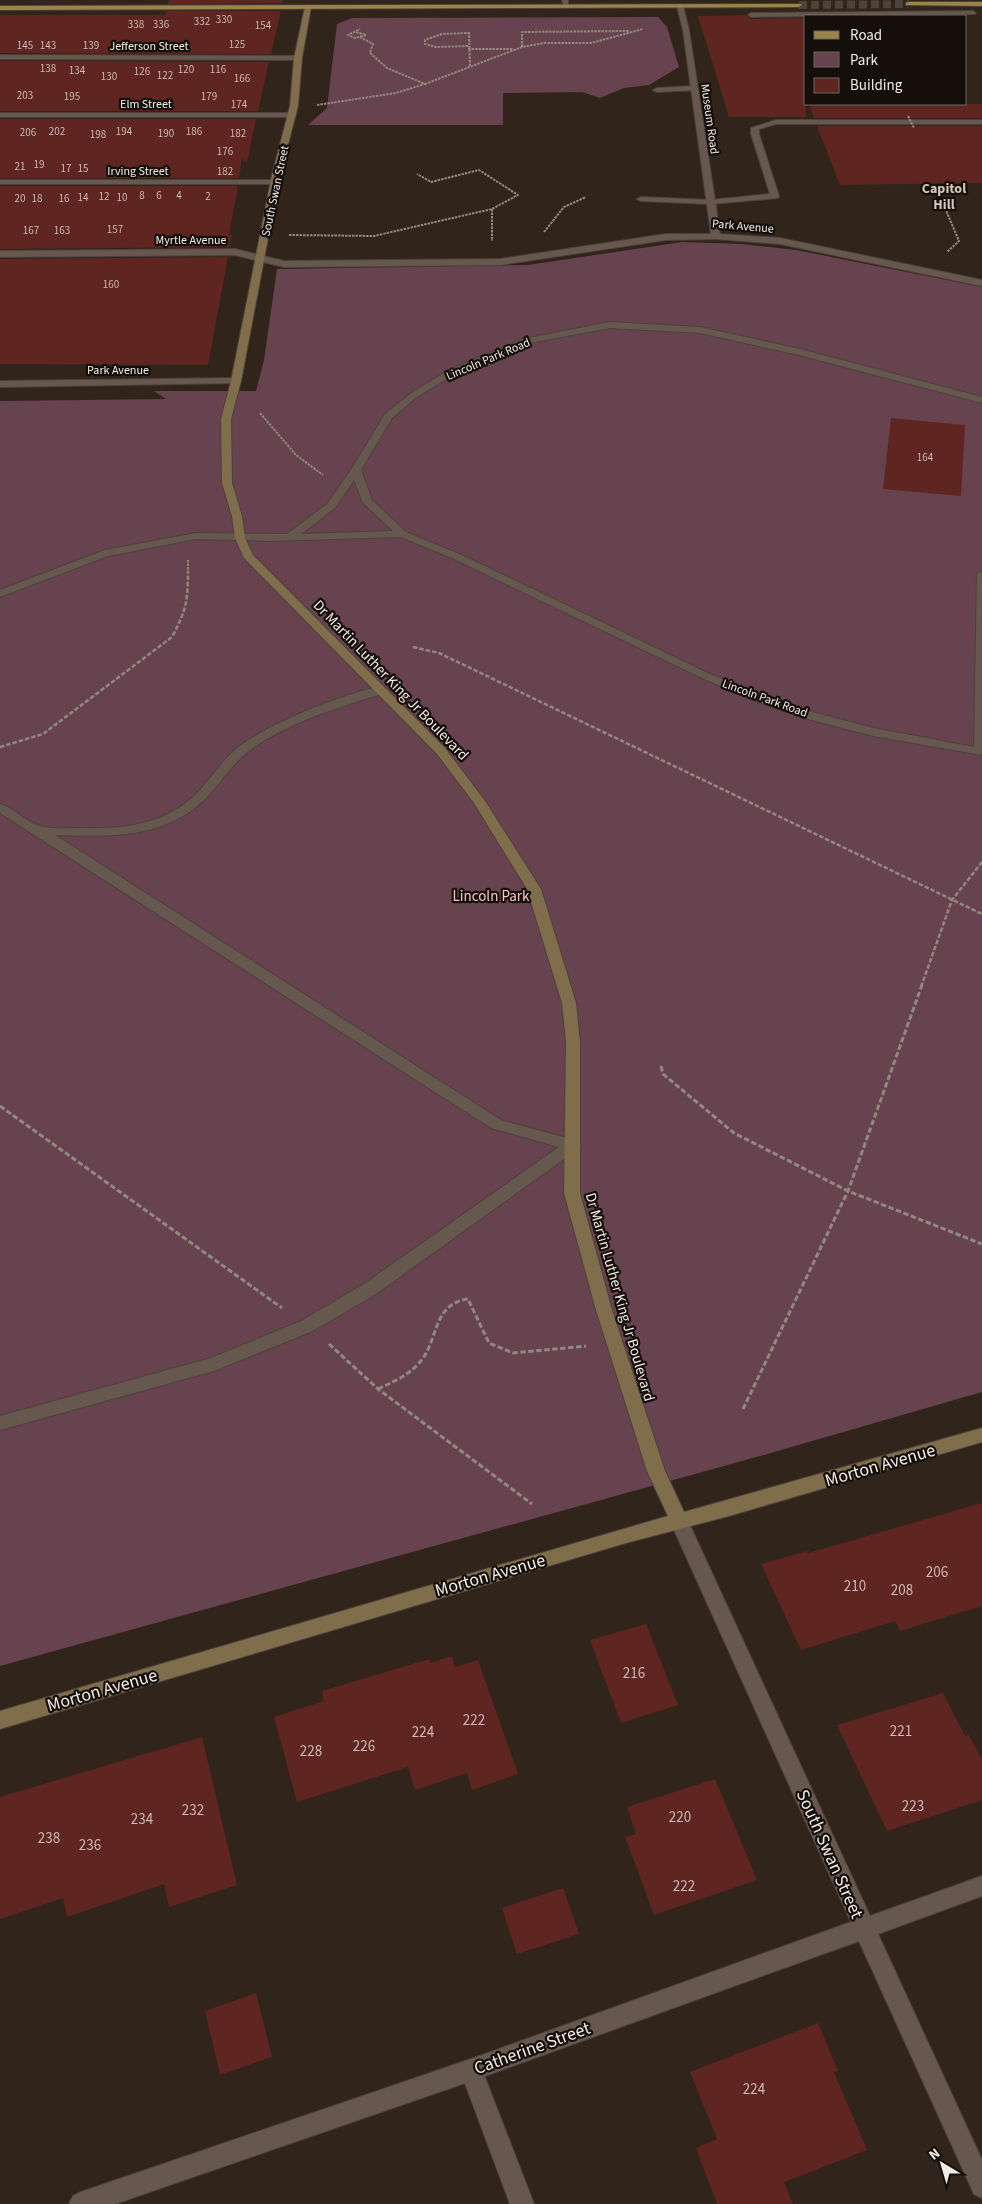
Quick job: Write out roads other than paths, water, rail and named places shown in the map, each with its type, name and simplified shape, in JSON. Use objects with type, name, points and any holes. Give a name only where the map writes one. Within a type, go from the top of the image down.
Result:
[{"type":"main road","points":[[0,8],[566,3],[799,5]]},
{"type":"main road","points":[[908,4],[982,4]]},
{"type":"street","name":"Museum Road","points":[[680,3],[686,30],[716,236]]},
{"type":"street","name":"South Swan Street","points":[[236,381],[275,182],[292,115],[298,58],[308,4]]},
{"type":"street","points":[[751,15],[973,13]]},
{"type":"street","name":"Jefferson Street","points":[[0,57],[298,58]]},
{"type":"street","points":[[657,90],[694,88]]},
{"type":"street","name":"Elm Street","points":[[0,115],[292,115]]},
{"type":"street","points":[[641,200],[711,202],[775,196],[755,128],[776,122],[982,122]]},
{"type":"street","name":"Irving Street","points":[[0,182],[275,182]]},
{"type":"street","name":"Park Avenue","points":[[500,262],[666,237],[716,236],[780,241],[982,283]]},
{"type":"street","name":"Myrtle Avenue","points":[[0,254],[235,252],[260,260],[284,264],[500,262]]},
{"type":"street","name":"Lincoln Park Road","points":[[291,536],[331,506],[356,470],[388,416],[414,395],[450,373],[526,341],[571,331],[610,325],[700,330],[800,352],[982,400]]},
{"type":"street","name":"Park Avenue","points":[[0,384],[236,381]]},
{"type":"street","name":"Dr Martin Luther King Jr Boulevard","points":[[236,381],[226,419],[227,483],[237,516],[240,538],[248,556],[441,751],[479,801],[534,888],[569,1003],[572,1042],[572,1193],[615,1344],[656,1471],[679,1521]]},
{"type":"street","name":"Lincoln Park Road","points":[[356,470],[367,501],[402,534],[458,557],[708,677],[764,700],[808,715],[873,732],[980,752],[982,574]]},
{"type":"street","name":"Lincoln Park Road","points":[[0,594],[105,553],[196,536],[240,538],[402,534]]},
{"type":"street","points":[[39,831],[114,832],[158,824],[186,809],[217,780],[243,749],[257,740],[305,716],[380,690]]},
{"type":"street","points":[[0,808],[39,831],[496,1124],[573,1145]]},
{"type":"street","points":[[0,1423],[214,1364],[307,1326],[370,1289],[573,1145]]},
{"type":"street","name":"Morton Avenue","points":[[0,1720],[626,1535],[982,1435]]},
{"type":"street","name":"South Swan Street","points":[[679,1521],[982,2186]]},
{"type":"street","name":"Catherine Street","points":[[81,2204],[472,2070],[982,1886]]},
{"type":"street","points":[[472,2070],[522,2204]]},
{"type":"tunnel","points":[[799,5],[908,4]]},
{"type":"district","name":"Capitol Hill","points":[[944,196]]},
{"type":"park label","name":"Lincoln Park","points":[[491,896]]}]
